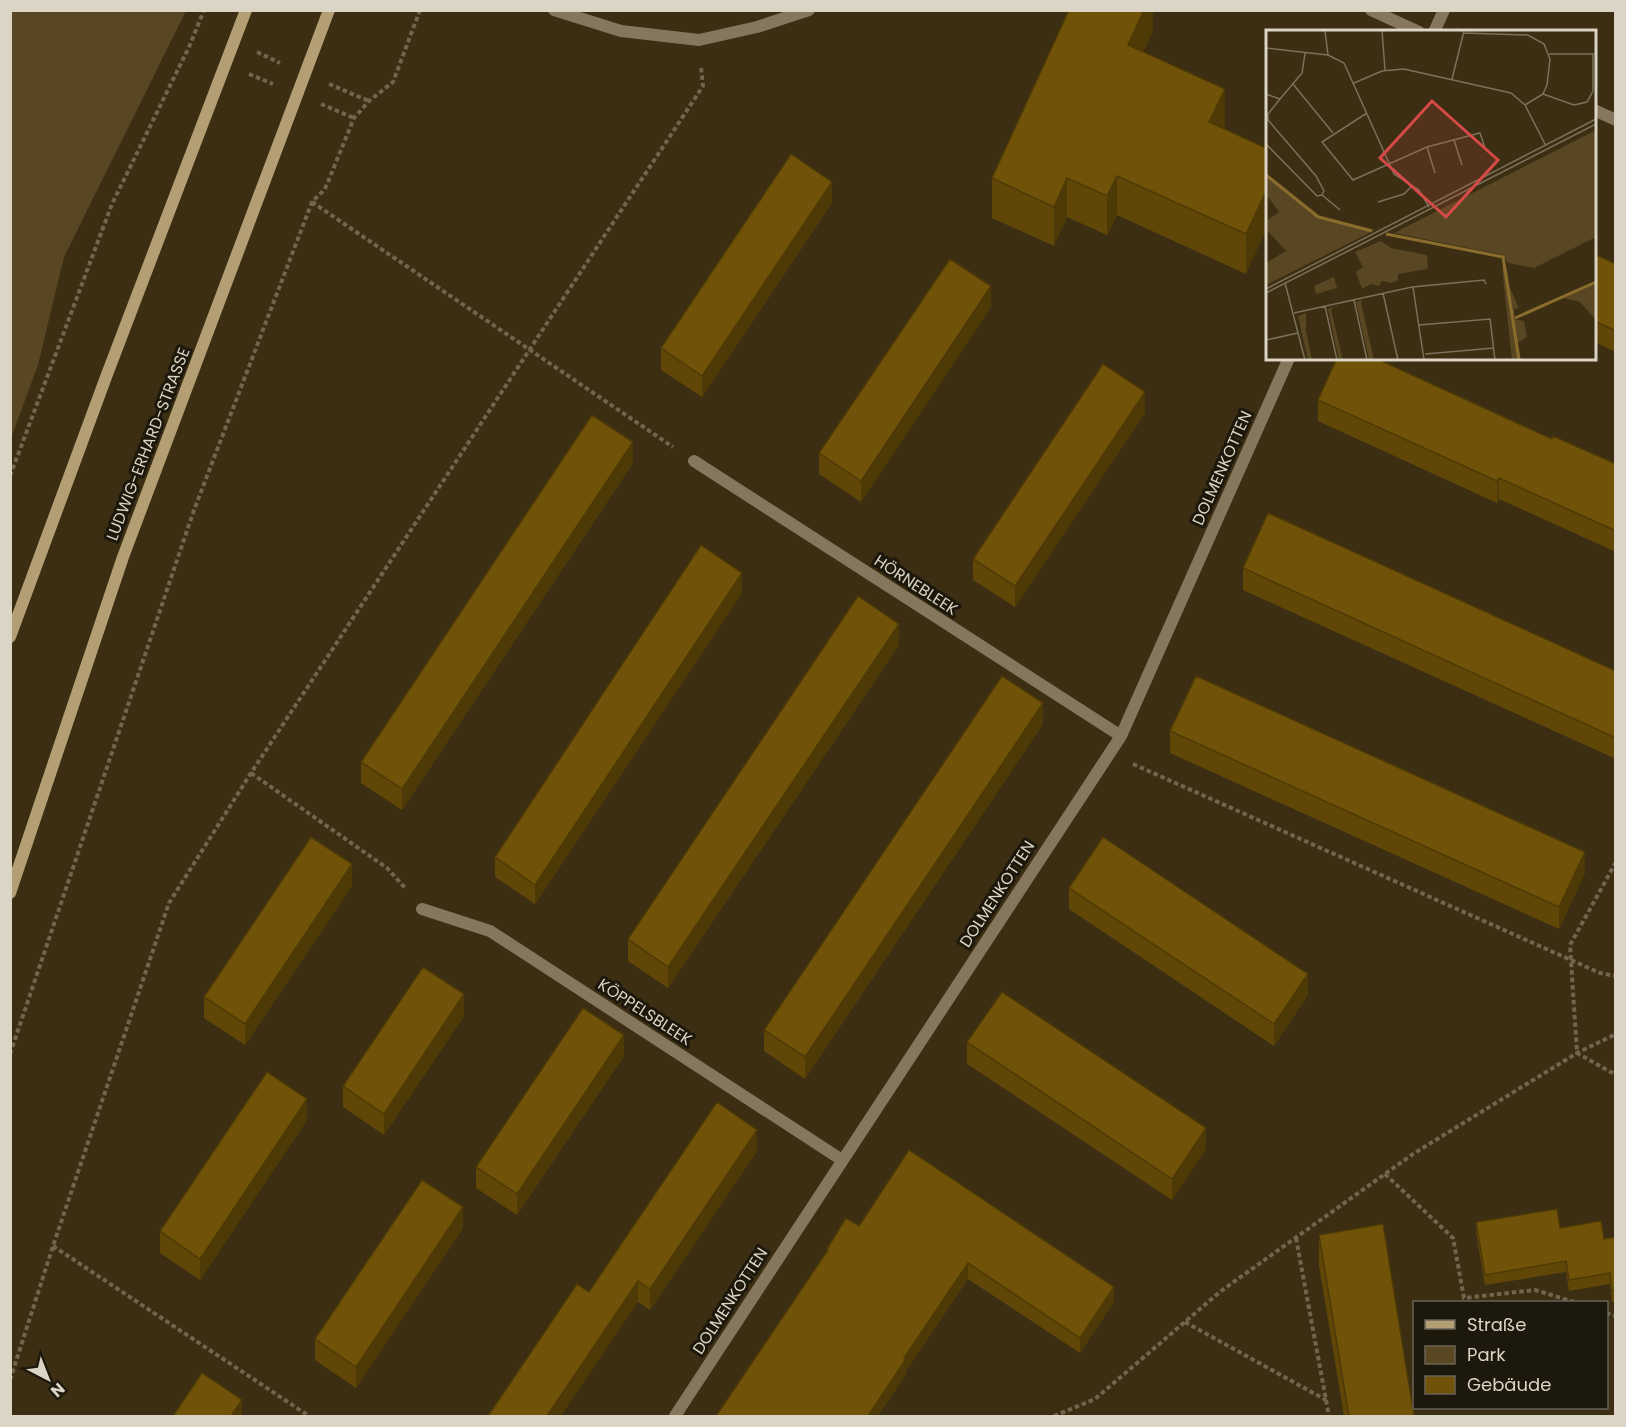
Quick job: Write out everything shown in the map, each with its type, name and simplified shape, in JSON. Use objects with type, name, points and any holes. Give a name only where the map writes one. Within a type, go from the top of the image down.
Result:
[{"type":"main road","points":[[10,637],[246,10]]},
{"type":"main road","name":"LUDWIG-ERHARD-STRASSE","points":[[10,893],[123,556],[329,10]]},
{"type":"street","points":[[554,10],[621,31],[699,40],[757,27],[809,10]]},
{"type":"street","points":[[1371,10],[1415,30]]},
{"type":"street","points":[[1435,30],[1444,10]]},
{"type":"street","points":[[1596,111],[1616,120]]},
{"type":"street","name":"DOLMENKOTTEN","points":[[675,1416],[1121,736],[1288,360]]},
{"type":"street","name":"HÖRNEBLEEK","points":[[694,461],[1121,736]]},
{"type":"street","name":"KÖPPELSBLEEK","points":[[422,909],[490,931],[842,1160]]},
{"type":"path","points":[[10,477],[112,204],[189,47],[204,10]]},
{"type":"path","points":[[10,1054],[194,510],[312,202],[325,189],[354,118],[369,101],[393,82],[420,10]]},
{"type":"path","points":[[10,1380],[169,903],[251,773],[703,86],[699,40]]},
{"type":"path","points":[[312,202],[694,461]]},
{"type":"path","points":[[1109,753],[1590,969],[1616,976]]},
{"type":"path","points":[[251,773],[387,868],[422,909]]},
{"type":"path","points":[[1577,1053],[1570,945],[1616,862]]},
{"type":"path","points":[[1054,1416],[1095,1399],[1221,1291],[1413,1154],[1577,1053],[1616,1034]]},
{"type":"path","points":[[1577,1053],[1616,1075]]},
{"type":"path","points":[[1385,1174],[1453,1238],[1464,1298],[1535,1290],[1571,1301]]},
{"type":"path","points":[[1296,1238],[1329,1416]]},
{"type":"path","points":[[53,1246],[309,1416]]},
{"type":"path","points":[[1185,1322],[1326,1400]]},
{"type":"green space","points":[[11,10],[186,11],[64,257],[38,365],[11,438]]},
{"type":"building","points":[[1069,10],[1144,10],[1128,45],[1225,89],[1209,122],[1266,148],[1266,191],[1246,234],[1117,176],[1107,196],[1067,178],[1054,207],[992,178]]},
{"type":"building","points":[[791,154],[832,182],[702,376],[661,348]]},
{"type":"building","points":[[1596,255],[1616,264],[1616,331],[1596,322]]},
{"type":"building","points":[[950,259],[991,286],[861,481],[819,453]]},
{"type":"building","points":[[1336,360],[1379,360],[1552,439],[1553,436],[1616,464],[1616,531],[1499,478],[1497,481],[1318,400]]},
{"type":"building","points":[[1103,364],[1145,392],[1015,586],[973,559]]},
{"type":"building","points":[[592,415],[633,442],[402,789],[361,762]]},
{"type":"building","points":[[1268,513],[1616,671],[1616,738],[1243,568]]},
{"type":"building","points":[[701,545],[742,573],[535,885],[495,857]]},
{"type":"building","points":[[858,596],[899,624],[668,967],[628,939]]},
{"type":"building","points":[[1002,676],[1043,703],[805,1057],[764,1030]]},
{"type":"building","points":[[1196,676],[1585,852],[1559,907],[1170,731]]},
{"type":"building","points":[[311,837],[352,864],[245,1024],[204,997]]},
{"type":"building","points":[[1103,837],[1308,974],[1274,1024],[1069,888]]},
{"type":"building","points":[[423,967],[464,994],[384,1114],[343,1086]]},
{"type":"building","points":[[1002,992],[1206,1128],[1172,1179],[967,1042]]},
{"type":"building","points":[[583,1008],[624,1035],[517,1194],[476,1167]]},
{"type":"building","points":[[267,1072],[307,1099],[200,1259],[160,1231]]},
{"type":"building","points":[[717,1102],[757,1130],[650,1289],[638,1281],[547,1416],[488,1416],[577,1284],[589,1292]]},
{"type":"building","points":[[909,1150],[1114,1287],[1080,1338],[968,1263],[868,1416],[716,1416],[828,1250],[846,1218],[859,1226]]},
{"type":"building","points":[[422,1180],[463,1207],[356,1367],[315,1339]]},
{"type":"building","points":[[1557,1209],[1560,1228],[1601,1221],[1604,1239],[1616,1237],[1616,1291],[1612,1291],[1610,1273],[1569,1280],[1566,1261],[1485,1275],[1476,1222]]},
{"type":"building","points":[[1383,1224],[1414,1416],[1349,1416],[1319,1235]]},
{"type":"building","points":[[202,1373],[242,1400],[231,1416],[173,1416]]}]
